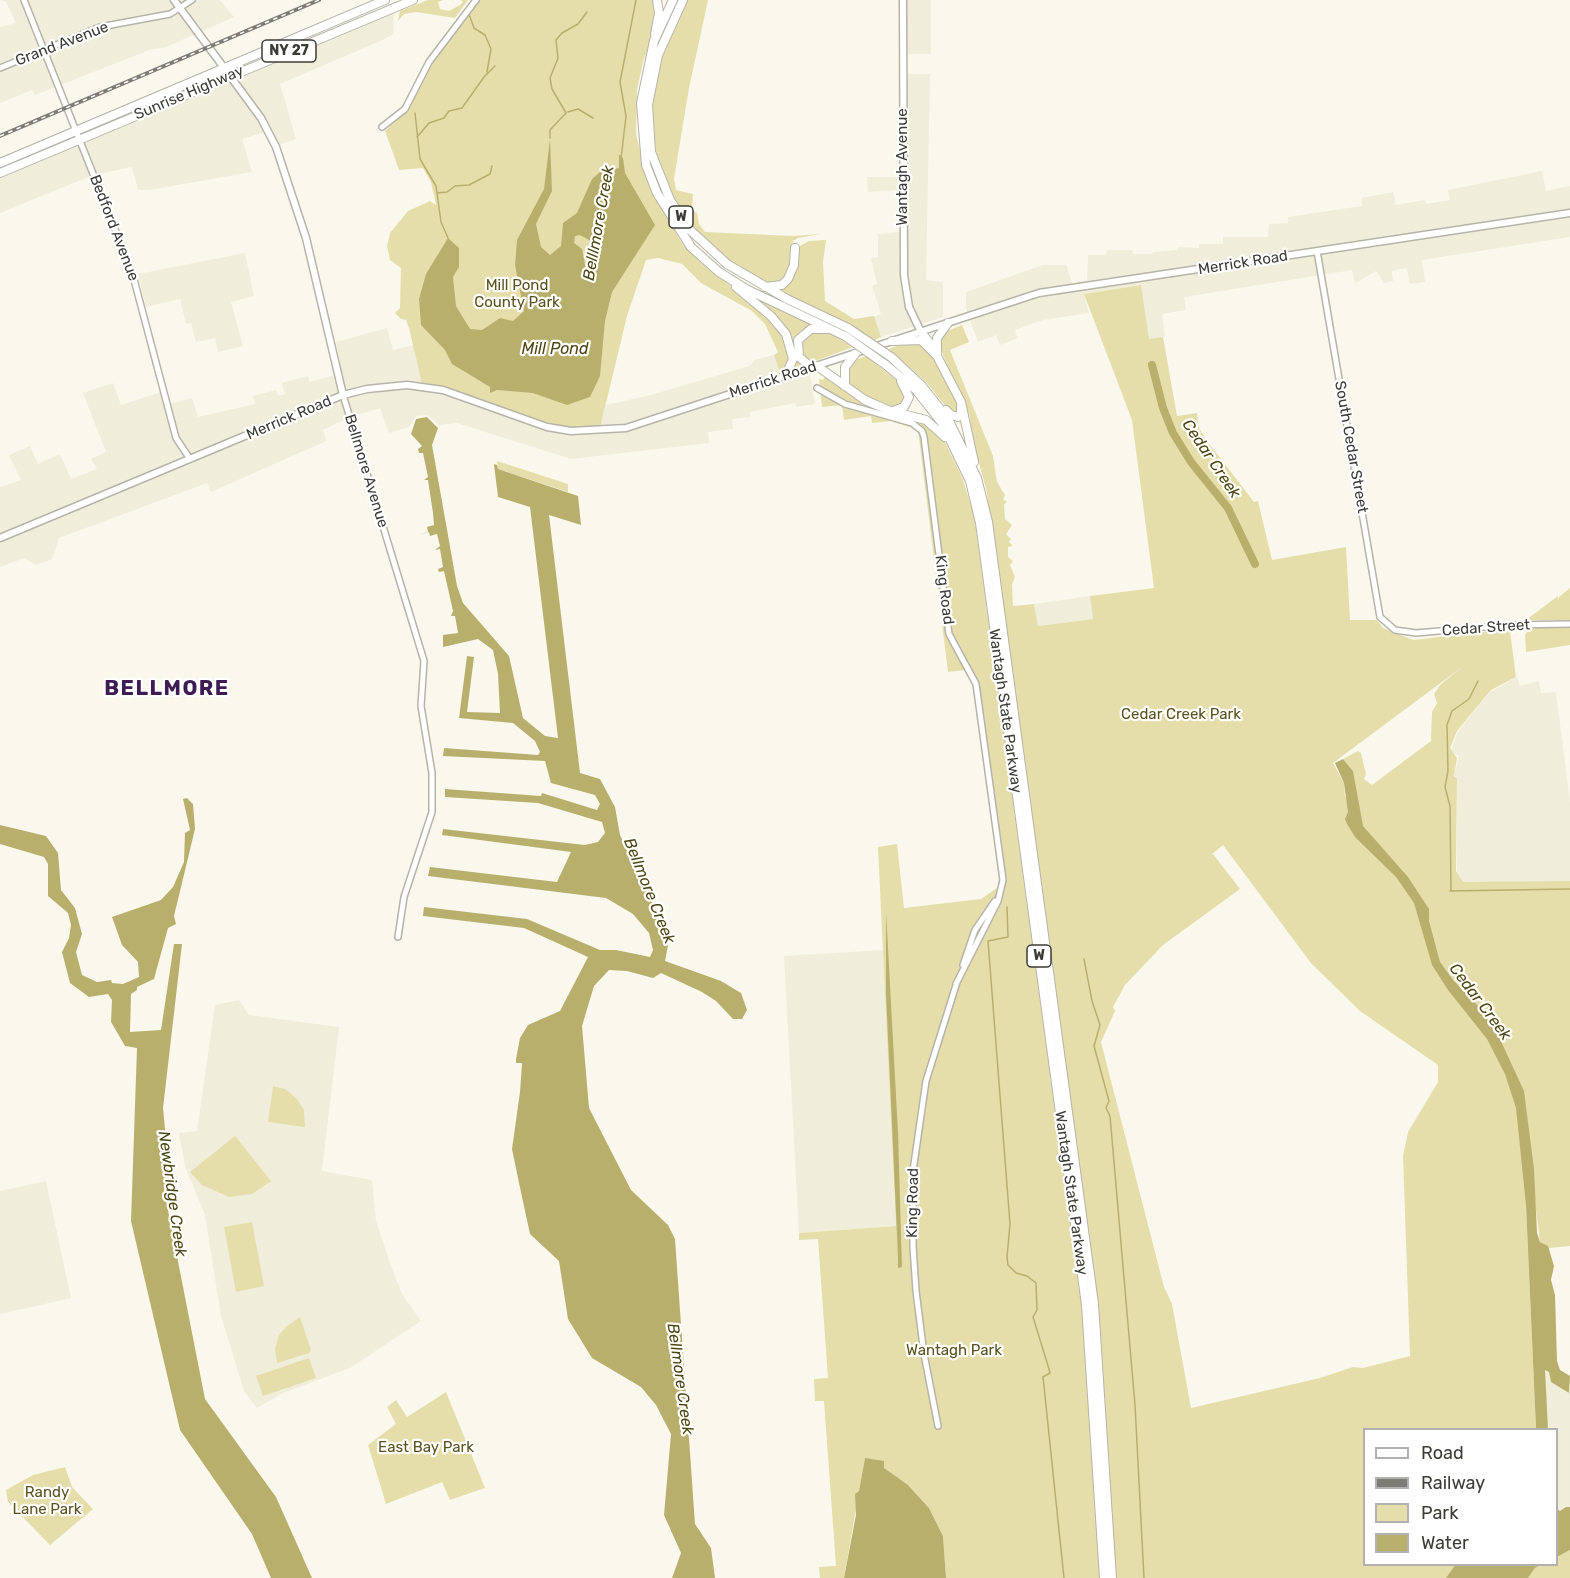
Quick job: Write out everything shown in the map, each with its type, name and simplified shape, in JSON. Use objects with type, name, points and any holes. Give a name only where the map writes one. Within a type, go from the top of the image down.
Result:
[{"type":"highway","name":"Sunrise Highway","points":[[0,163],[385,0]]},
{"type":"highway","name":"Sunrise Highway","points":[[0,173],[413,0]]},
{"type":"highway","points":[[654,41],[659,13],[657,0]]},
{"type":"highway","name":"Wantagh State Parkway","points":[[673,0],[654,41],[640,113],[646,165],[657,193],[673,222],[691,247],[719,272],[746,289],[830,329],[847,332],[902,376],[930,406],[973,480],[1086,1305],[1092,1356],[1104,1578]]},
{"type":"highway","name":"Wantagh State Parkway","points":[[683,0],[658,55],[650,88],[648,126],[656,170],[670,200],[701,242],[727,264],[891,357],[913,377],[948,419],[988,522],[1094,1304],[1112,1578]]},
{"type":"highway","points":[[764,287],[782,285],[788,279],[794,266],[795,248]]},
{"type":"highway","points":[[719,272],[771,316],[786,334],[793,359],[785,377]]},
{"type":"highway","points":[[938,354],[938,338],[948,323]]},
{"type":"highway","points":[[830,329],[811,328],[798,340],[799,357],[865,400],[926,420],[941,431],[973,480]]},
{"type":"highway","points":[[921,332],[938,354],[961,402],[973,480]]},
{"type":"highway","points":[[892,341],[921,340],[944,367]]},
{"type":"highway","points":[[845,386],[845,367],[855,354]]},
{"type":"highway","points":[[886,365],[909,391],[909,397],[904,406],[893,411]]},
{"type":"highway","points":[[913,377],[951,415],[960,415],[961,402]]},
{"type":"main road","name":"Bellmore Avenue","points":[[174,0],[261,118],[276,147],[306,238],[343,395]]},
{"type":"main road","name":"Wantagh Avenue","points":[[903,0],[904,285],[909,307],[921,332]]},
{"type":"main road","name":"Merrick Road","points":[[0,538],[343,395],[383,387],[422,386],[452,393],[547,427],[593,431],[626,428],[1039,293],[1570,213]]},
{"type":"street","name":"Bedford Avenue","points":[[24,0],[132,272],[176,438],[190,459]]},
{"type":"street","name":"Grand Avenue","points":[[0,68],[100,27],[170,14],[192,0]]},
{"type":"street","points":[[382,128],[405,109],[429,62],[476,0]]},
{"type":"street","name":"South Cedar Street","points":[[1317,251],[1379,611],[1389,627],[1401,632]]},
{"type":"street","name":"King Road","points":[[817,388],[845,404],[912,423],[922,431],[949,634],[976,684],[1003,876],[1001,893],[975,930],[926,1081],[913,1171],[912,1238],[916,1291],[924,1354],[938,1426]]},
{"type":"street","name":"Bellmore Avenue","points":[[343,395],[424,662],[421,706],[432,773],[432,812],[404,897],[398,936]]},
{"type":"street","name":"Cedar Street","points":[[1401,632],[1416,633],[1508,625],[1570,624]]},
{"type":"shaded area","points":[[0,0],[220,0],[234,17],[164,48],[152,49],[35,95],[32,90],[0,103],[0,27],[16,23],[6,2]]},
{"type":"shaded area","points":[[906,0],[931,0],[931,54],[905,54]]},
{"type":"shaded area","points":[[394,10],[393,34],[280,84],[296,139],[272,147],[265,132],[242,139],[252,172],[138,190],[132,167],[93,175],[0,213],[0,177]]},
{"type":"shaded area","points":[[900,74],[930,74],[926,280],[943,282],[943,317],[881,337],[873,317],[881,314],[872,286],[877,284],[871,258],[878,257],[878,234],[900,232],[900,190],[868,192],[867,177],[900,177]]},
{"type":"shaded area","points":[[1542,171],[1546,191],[1570,186],[1570,237],[1422,260],[1425,282],[1410,284],[1407,268],[1392,271],[1393,281],[1384,283],[1376,271],[1355,283],[1352,270],[1184,297],[1186,310],[1162,314],[1165,337],[1149,340],[1140,285],[1084,294],[1089,313],[1043,320],[1015,330],[1018,338],[1000,345],[996,335],[978,342],[966,309],[966,292],[1043,265],[1066,265],[1072,283],[1087,280],[1088,255],[1106,255],[1107,250],[1132,250],[1133,254],[1152,254],[1153,252],[1177,250],[1178,247],[1199,248],[1199,244],[1223,244],[1223,237],[1268,237],[1269,224],[1288,223],[1288,217],[1362,206],[1362,198],[1393,192],[1396,205],[1425,200],[1426,204],[1450,200],[1448,190]]},
{"type":"shaded area","points":[[245,253],[254,296],[231,302],[243,346],[218,352],[215,338],[196,342],[191,323],[186,324],[180,299],[146,307],[138,274]]},
{"type":"shaded area","points":[[387,328],[393,350],[415,345],[440,387],[526,417],[600,428],[606,405],[651,395],[749,366],[755,360],[776,354],[785,381],[810,374],[815,404],[796,407],[795,403],[750,412],[750,417],[732,419],[733,429],[708,432],[709,443],[571,459],[457,423],[439,425],[427,415],[416,416],[409,427],[389,433],[380,408],[350,417],[323,430],[326,441],[211,492],[207,483],[59,538],[52,559],[36,565],[24,558],[0,567],[0,487],[21,480],[9,455],[30,446],[38,464],[60,454],[71,479],[97,469],[91,459],[106,452],[83,393],[113,383],[121,405],[161,392],[169,404],[192,398],[198,417],[255,404],[253,396],[276,390],[278,396],[285,394],[282,383],[308,376],[310,382],[342,373],[336,342]]},
{"type":"shaded area","points":[[1090,596],[1093,619],[1038,626],[1034,604]]},
{"type":"shaded area","points":[[1517,677],[1520,686],[1539,681],[1541,693],[1556,692],[1570,802],[1570,887],[1457,887],[1457,777],[1454,776],[1459,756],[1451,751],[1458,731],[1490,692]]},
{"type":"shaded area","points":[[883,950],[896,1226],[799,1233],[784,956]]},
{"type":"shaded area","points":[[239,1000],[249,1015],[339,1027],[322,1171],[372,1180],[376,1221],[390,1263],[402,1294],[421,1321],[350,1368],[283,1393],[257,1408],[244,1391],[221,1316],[205,1215],[185,1166],[179,1133],[197,1131],[215,1005]]},
{"type":"shaded area","points":[[46,1181],[71,1298],[0,1314],[0,1191]]},
{"type":"shaded area","points":[[1544,1369],[1549,1371],[1551,1382],[1570,1393],[1570,1507],[1560,1512],[1558,1510],[1558,1428],[1548,1428]]},
{"type":"green space","points":[[428,0],[443,0],[438,2],[440,9],[449,11],[460,5],[463,2],[461,0],[468,0],[455,18],[416,12],[404,14],[398,21],[400,11]]},
{"type":"green space","name":"Mill Pond County Park","points":[[478,0],[655,0],[655,28],[643,62],[637,90],[636,134],[644,166],[656,198],[682,243],[703,265],[756,305],[783,331],[791,357],[786,370],[780,372],[774,355],[778,352],[765,324],[752,311],[701,283],[682,264],[658,258],[646,260],[627,316],[600,428],[561,427],[458,392],[422,383],[406,320],[401,319],[395,313],[400,308],[401,268],[390,260],[387,246],[390,233],[408,211],[430,201],[436,205],[431,182],[423,168],[399,170],[385,131],[407,110],[431,64]]},
{"type":"green space","points":[[687,0],[708,0],[689,88],[674,179],[676,190],[693,194],[692,210],[697,213],[699,224],[705,232],[793,236],[820,234],[793,241],[792,264],[782,283],[766,283],[730,264],[699,235],[672,195],[658,163],[651,122],[652,100],[661,59]]},
{"type":"green space","points":[[826,240],[823,262],[825,301],[854,319],[874,316],[881,337],[875,340],[771,288],[782,287],[800,246],[809,241]]},
{"type":"green space","name":"Cedar Creek Park","points":[[1141,285],[1149,339],[1163,337],[1177,416],[1197,413],[1199,428],[1207,441],[1254,502],[1258,501],[1272,560],[1346,547],[1350,620],[1377,620],[1383,628],[1413,640],[1515,628],[1510,631],[1516,677],[1491,690],[1457,731],[1450,748],[1457,758],[1454,776],[1457,778],[1456,871],[1463,882],[1570,881],[1570,1246],[1549,1248],[1540,1242],[1532,1177],[1526,1205],[1536,1428],[1363,1428],[1363,1566],[1459,1566],[1448,1578],[1115,1578],[1099,1317],[995,547],[986,488],[971,435],[970,417],[939,346],[945,332],[962,325],[969,342],[950,350],[993,456],[997,482],[1005,495],[1003,500],[1007,501],[1004,505],[1005,519],[1012,525],[1006,534],[1013,546],[1008,547],[1008,557],[1013,561],[1010,565],[1015,577],[1012,585],[1013,606],[1034,604],[1038,626],[1093,619],[1090,596],[1154,588],[1132,420],[1084,294]],"holes":[[[1462,667],[1440,685],[1434,694],[1437,703],[1432,712],[1431,741],[1372,785],[1364,779],[1366,774],[1361,753],[1358,751],[1343,759],[1353,771],[1345,798],[1344,783],[1333,763]],[[1223,845],[1311,963],[1360,1011],[1438,1065],[1438,1082],[1408,1132],[1403,1156],[1410,1356],[1363,1368],[1353,1367],[1320,1378],[1191,1408],[1172,1304],[1164,1287],[1101,1042],[1115,1011],[1113,1007],[1125,985],[1163,945],[1240,889],[1213,854],[1211,855]]]},
{"type":"green space","points":[[748,295],[818,326],[804,330],[796,340],[803,365],[792,368],[792,345]]},
{"type":"green space","points":[[821,330],[853,347],[815,361],[806,361],[801,357],[799,347],[802,336]]},
{"type":"green space","points":[[906,342],[920,343],[929,348],[958,400],[959,414],[951,413],[927,383],[889,349]]},
{"type":"green space","points":[[866,356],[904,386],[904,404],[890,407],[866,398],[850,386],[846,369],[851,362]]},
{"type":"green space","name":"Wantagh Park","points":[[826,373],[861,402],[883,411],[921,420],[941,434],[962,477],[974,515],[1083,1317],[1100,1578],[946,1578],[943,1536],[929,1508],[908,1485],[865,1458],[844,1578],[820,1578],[819,1567],[836,1566],[824,1401],[815,1401],[814,1379],[828,1378],[818,1239],[799,1240],[799,1233],[896,1226],[878,847],[897,844],[904,908],[981,899],[1000,886],[973,683],[965,670],[948,672],[918,430],[891,421],[872,423],[871,416],[844,420],[842,405],[822,407],[819,379],[823,380]]},
{"type":"green space","points":[[947,424],[968,464],[984,520],[1093,1323],[1102,1491],[1091,1324],[982,520]]},
{"type":"green space","points":[[497,461],[568,484],[568,492],[498,469]]},
{"type":"green space","points":[[1570,588],[1570,620],[1526,620],[1558,596],[1559,601],[1559,597]]},
{"type":"green space","points":[[1570,628],[1570,645],[1526,652],[1525,635],[1528,630]]},
{"type":"green space","points":[[273,1086],[285,1089],[297,1099],[304,1110],[305,1127],[268,1122]]},
{"type":"green space","points":[[235,1136],[271,1181],[252,1194],[229,1197],[202,1185],[190,1172]]},
{"type":"green space","points":[[252,1222],[264,1286],[236,1292],[224,1227]]},
{"type":"green space","points":[[300,1317],[311,1350],[309,1353],[277,1363],[275,1349],[279,1335]]},
{"type":"green space","points":[[309,1358],[316,1378],[263,1396],[256,1376]]},
{"type":"green space","name":"East Bay Park","points":[[446,1392],[485,1488],[450,1500],[442,1482],[386,1504],[368,1445],[396,1424],[387,1407],[396,1400],[407,1417]]},
{"type":"green space","name":"Randy Lane Park","points":[[65,1467],[72,1487],[93,1509],[50,1545],[8,1502],[6,1490],[33,1475]]},
{"type":"green space","points":[[1570,1550],[1570,1578],[1528,1578],[1539,1566],[1558,1566],[1558,1556]]},
{"type":"water","name":"Mill Pond","points":[[550,139],[552,191],[536,224],[541,247],[550,255],[561,246],[563,223],[577,213],[592,179],[600,172],[619,168],[619,154],[623,158],[625,173],[655,225],[612,292],[605,321],[600,376],[590,397],[567,405],[533,393],[497,390],[490,393],[490,387],[452,364],[445,350],[421,325],[419,299],[426,274],[448,238],[459,248],[459,267],[453,277],[456,306],[470,329],[482,330],[500,318],[513,321],[524,311],[515,265],[517,240],[544,189]],"holes":[[[580,235],[591,241],[595,263],[592,268],[586,270],[582,249],[574,243],[575,236]]]},
{"type":"water","name":"Bellmore Creek","points":[[427,417],[438,428],[432,445],[457,586],[463,603],[509,656],[523,718],[545,736],[558,738],[530,507],[498,497],[494,464],[498,469],[578,496],[581,525],[549,515],[580,773],[600,779],[615,807],[620,835],[669,940],[665,961],[721,981],[741,993],[747,1010],[742,1019],[733,1019],[716,1001],[702,992],[661,973],[653,978],[627,971],[609,970],[594,986],[582,1026],[589,1108],[631,1190],[668,1225],[675,1239],[695,1524],[711,1548],[715,1578],[672,1578],[681,1553],[664,1515],[671,1434],[656,1405],[641,1387],[592,1358],[568,1319],[559,1261],[530,1234],[512,1149],[520,1092],[522,1063],[516,1063],[516,1059],[520,1038],[528,1025],[560,1011],[588,957],[524,928],[423,916],[424,907],[527,919],[600,950],[616,950],[650,957],[653,950],[649,933],[633,914],[606,898],[428,876],[430,867],[557,882],[571,852],[442,835],[443,829],[585,845],[598,842],[605,833],[602,822],[538,803],[445,797],[445,789],[541,796],[542,793],[597,810],[600,804],[595,795],[551,783],[545,761],[443,756],[444,748],[538,755],[540,752],[535,741],[513,723],[459,718],[467,656],[474,657],[467,712],[500,713],[498,674],[493,650],[478,639],[443,647],[443,635],[458,633],[455,616],[451,616],[453,611],[444,571],[439,572],[438,569],[443,567],[440,549],[435,550],[440,546],[437,534],[430,536],[429,532],[419,535],[428,532],[427,527],[434,525],[428,480],[424,480],[428,477],[423,453],[419,453],[418,449],[422,446],[411,434],[416,419]]},
{"type":"water","points":[[1343,759],[1353,771],[1363,826],[1408,877],[1429,909],[1429,921],[1440,962],[1453,980],[1480,1008],[1499,1037],[1524,1091],[1534,1169],[1537,1233],[1540,1242],[1548,1246],[1554,1266],[1551,1280],[1555,1295],[1557,1361],[1560,1370],[1570,1376],[1569,1393],[1551,1382],[1549,1372],[1545,1370],[1548,1428],[1536,1428],[1526,1205],[1516,1108],[1505,1074],[1487,1039],[1448,990],[1432,965],[1414,903],[1396,877],[1355,837],[1347,824],[1345,819],[1348,812],[1344,783],[1335,763]]},
{"type":"water","points":[[187,798],[193,804],[195,829],[174,916],[176,924],[168,928],[154,979],[137,987],[137,990],[131,994],[130,1032],[161,1030],[174,944],[182,944],[163,1108],[170,1181],[164,1190],[205,1399],[276,1497],[312,1578],[271,1578],[252,1534],[180,1430],[131,1221],[137,1048],[125,1046],[111,1022],[112,1000],[108,994],[89,997],[70,983],[62,952],[69,938],[71,925],[68,913],[48,896],[48,864],[44,857],[0,844],[0,825],[46,836],[58,853],[61,890],[75,908],[82,934],[76,952],[82,975],[97,982],[111,980],[112,983],[123,984],[139,977],[138,962],[122,945],[112,917],[161,900],[173,887],[184,862],[185,833],[190,830],[183,799]]},
{"type":"water","points":[[886,911],[898,1132],[902,1267],[898,1268],[886,993]]},
{"type":"water","points":[[865,1458],[884,1461],[884,1468],[908,1485],[929,1508],[943,1536],[946,1578],[844,1578],[856,1515],[855,1494],[859,1491]]},
{"type":"water","points":[[1570,1507],[1570,1550],[1558,1556],[1558,1510]]},
{"type":"water","points":[[1455,1566],[1539,1566],[1528,1578],[1446,1578]]},
{"type":"waterway","name":"Belllmore Creek","points":[[621,159],[626,116],[620,82],[636,0]]},
{"type":"waterway","points":[[550,138],[550,130],[566,113],[552,89],[550,78],[558,58],[556,40],[562,33],[578,24],[587,12]]},
{"type":"waterway","points":[[469,14],[474,28],[485,35],[491,49],[487,72]]},
{"type":"waterway","points":[[417,137],[429,123],[444,118],[449,111],[462,108],[484,77],[495,66]]},
{"type":"waterway","points":[[568,112],[578,109],[593,118]]},
{"type":"waterway","points":[[415,113],[420,159],[436,186],[437,193]]},
{"type":"waterway","points":[[448,238],[441,222],[437,193],[447,192],[455,186],[469,185],[490,174],[492,166]]},
{"type":"waterway","name":"Cedar Creek","points":[[1152,365],[1163,408],[1173,433],[1191,462],[1228,508],[1255,564]]},
{"type":"waterway","points":[[1451,890],[1450,806],[1445,787],[1448,771],[1447,725],[1452,711],[1469,699],[1478,681]]},
{"type":"waterway","points":[[1450,891],[1570,889]]},
{"type":"waterway","points":[[1007,907],[1008,937],[988,941],[1010,1224],[1007,1257],[1008,1265],[1016,1273],[1027,1276],[1036,1283],[1037,1310],[1033,1317],[1050,1373],[1043,1377],[1064,1578]]},
{"type":"waterway","points":[[1084,959],[1092,1001],[1100,1025],[1094,1046],[1109,1101],[1106,1108],[1110,1116],[1135,1405],[1144,1578]]},
{"type":"railway","points":[[0,136],[319,0]]},
{"type":"district","name":"BELLMORE","points":[[167,689]]},
{"type":"water label","name":"Newbridge Creek","points":[[172,1194]]}]
